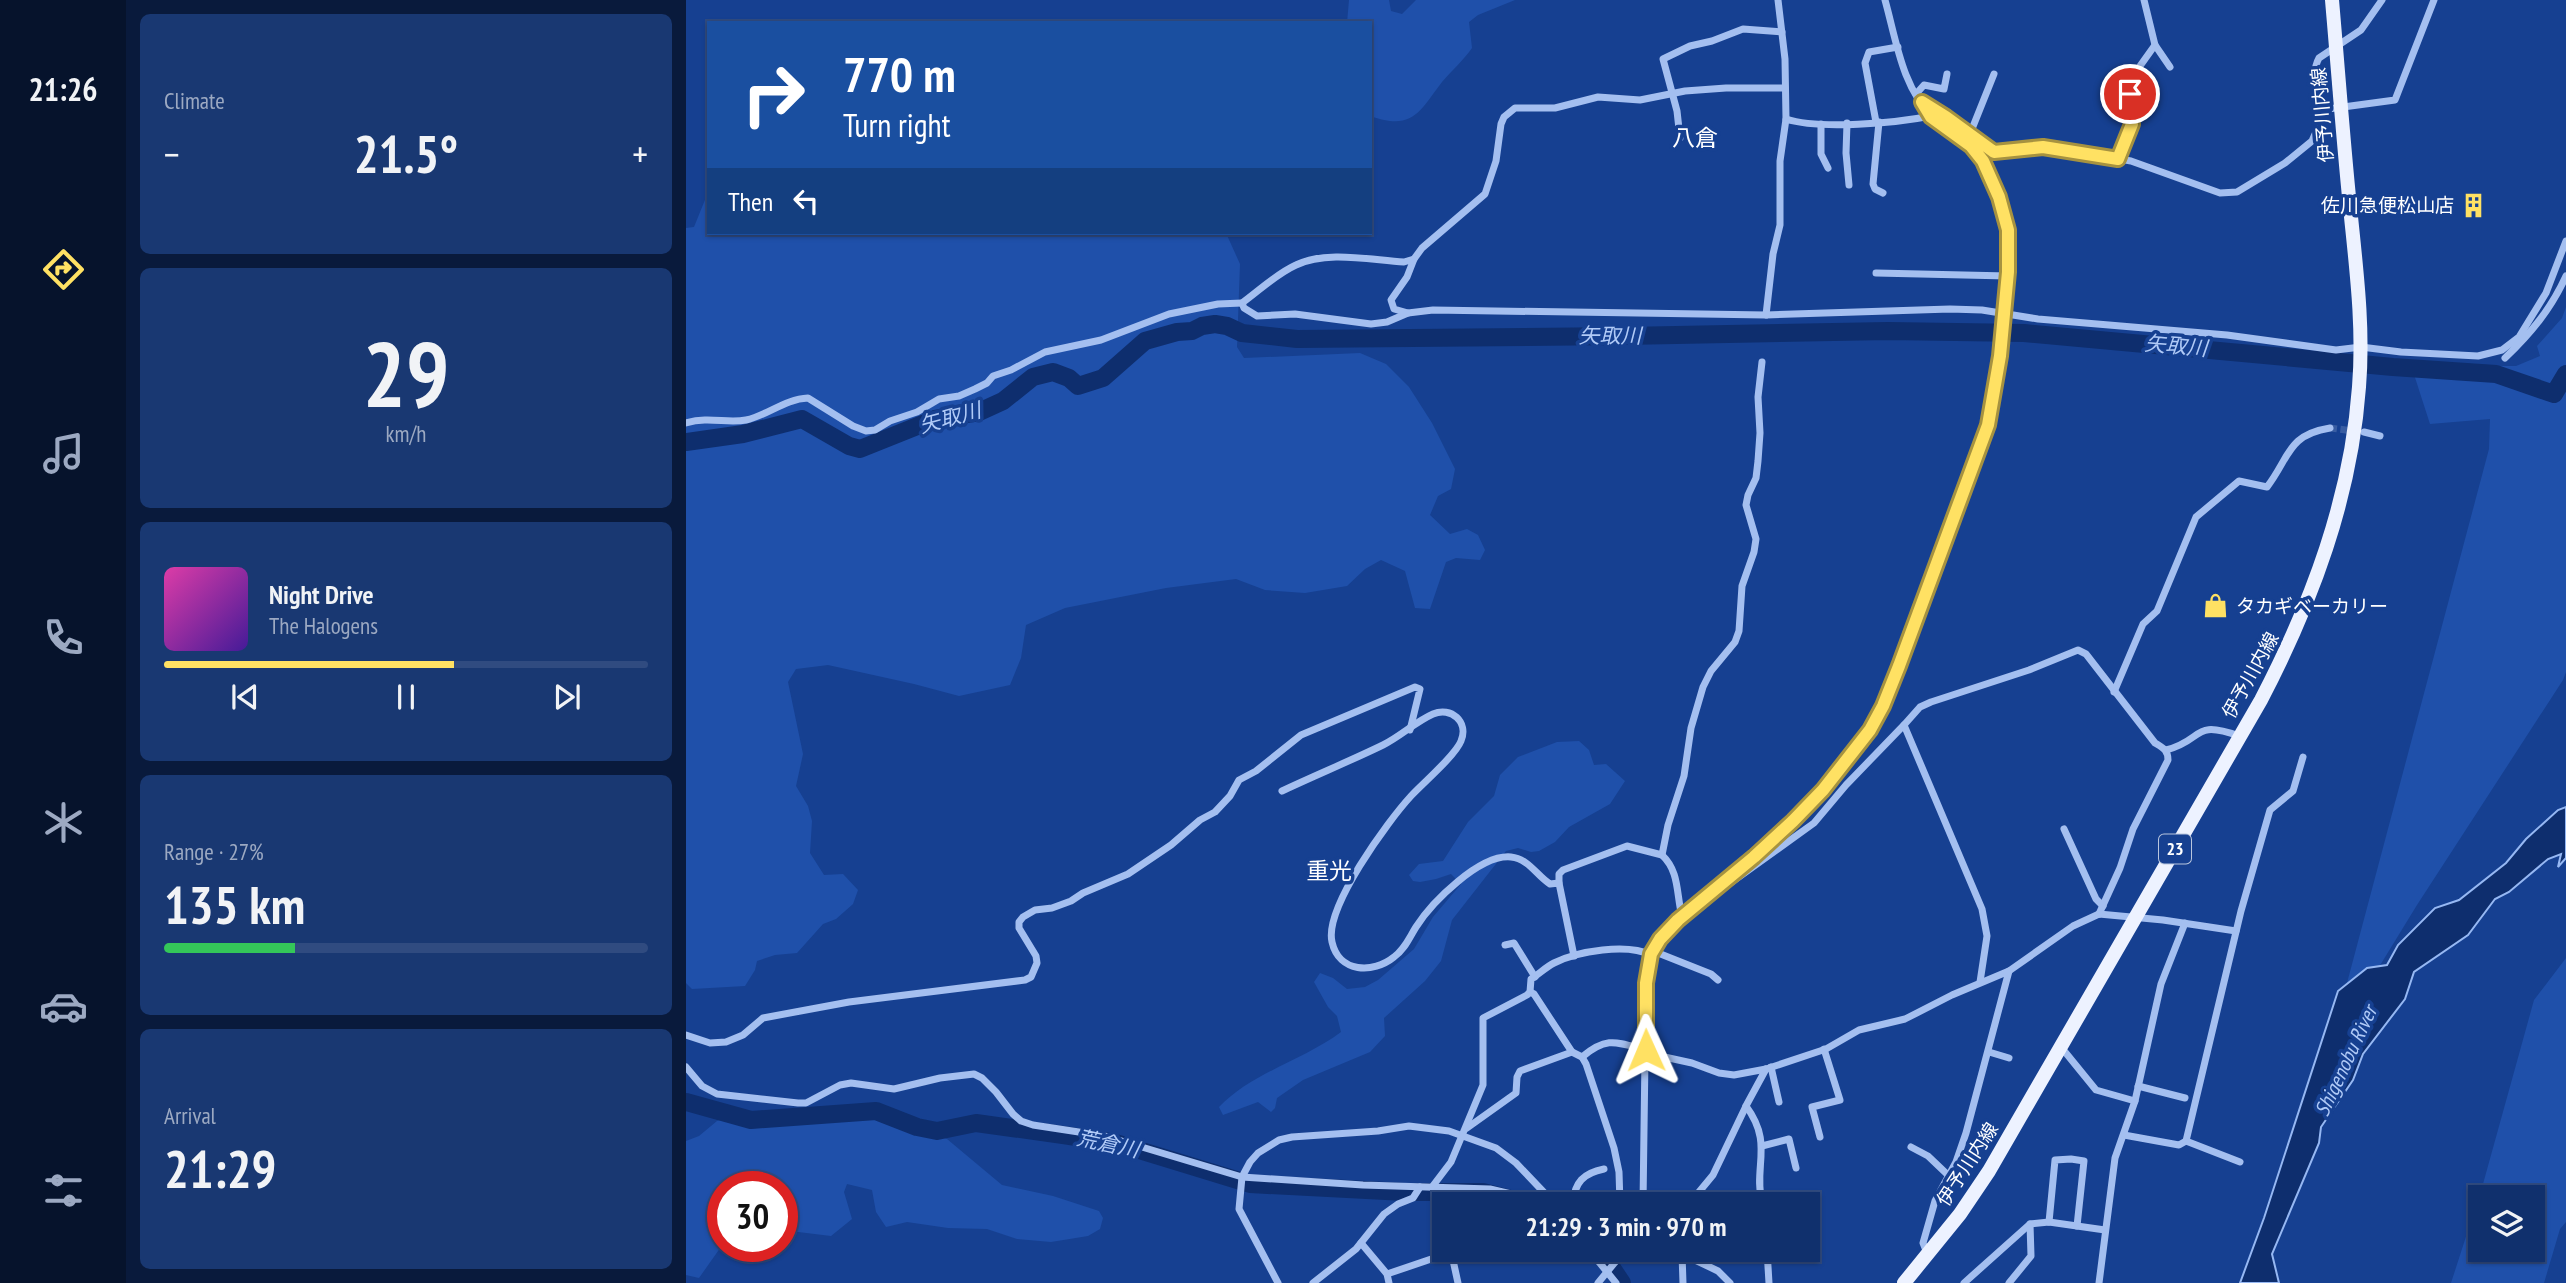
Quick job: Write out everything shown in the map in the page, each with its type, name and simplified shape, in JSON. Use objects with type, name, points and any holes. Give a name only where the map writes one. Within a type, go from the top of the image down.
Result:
[{"type":"main road","name":"伊予川内線","points":[[1904,1283],[1960,1214],[1989,1171],[2282,660],[2316,580],[2345,477],[2356,418],[2361,349],[2332,0]]},
{"type":"street","points":[[1766,314],[1773,254],[1780,226],[1780,161],[1786,119],[1778,0]]},
{"type":"street","points":[[1643,1192],[1646,983],[1652,953],[1666,932],[1682,916],[1754,857],[1823,790],[1856,750],[1879,714],[1988,425],[2000,356],[2008,276],[2008,230],[1992,179],[1971,146],[1931,117],[1906,76],[1885,0]]},
{"type":"street","points":[[2144,0],[2155,45],[2169,67]]},
{"type":"street","points":[[1922,102],[1994,152],[2043,147],[2131,161],[2213,191],[2237,192],[2286,163],[2312,141],[2320,123],[2321,110],[2315,65],[2319,58],[2361,30],[2382,0]]},
{"type":"street","points":[[2321,110],[2395,100],[2434,0]]},
{"type":"street","points":[[1680,138],[1663,59],[1690,46],[1743,29],[1782,32]]},
{"type":"street","points":[[2118,159],[2132,124],[2128,106],[2130,94],[2140,66],[2155,45]]},
{"type":"street","points":[[1883,193],[1872,184],[1877,122],[1865,63],[1869,52],[1898,47]]},
{"type":"street","points":[[1916,94],[1924,85],[1944,89],[1947,74]]},
{"type":"street","points":[[1970,134],[1994,74]]},
{"type":"street","points":[[1408,313],[1394,309],[1391,300],[1407,278],[1414,259],[1422,248],[1485,194],[1496,161],[1501,124],[1509,112],[1522,107],[1555,108],[1598,97],[1640,100],[1727,88],[1786,88]]},
{"type":"street","points":[[1786,119],[1797,123],[1896,124],[1931,117]]},
{"type":"street","points":[[1847,123],[1849,186]]},
{"type":"street","points":[[1821,124],[1821,154],[1828,168]]},
{"type":"street","points":[[1242,303],[1244,308],[1257,316],[1295,314],[1359,323],[1387,322],[1408,313],[1433,310],[1766,314],[1950,309],[2227,335],[2336,349],[2461,357],[2491,354],[2511,345],[2527,326],[2546,293],[2566,241]]},
{"type":"street","points":[[686,423],[709,418],[747,420],[772,408],[808,398],[843,421],[866,431],[875,430],[890,421],[917,412],[939,399],[959,396],[975,389],[988,383],[993,376],[1045,352],[1101,340],[1168,314],[1218,304],[1242,303],[1287,269],[1309,260],[1329,258],[1404,262],[1414,259]]},
{"type":"street","points":[[1876,274],[2008,276]]},
{"type":"street","points":[[2491,354],[2498,359],[2508,358],[2554,301],[2566,276]]},
{"type":"street","points":[[1662,855],[1668,825],[1684,776],[1691,728],[1703,687],[1711,671],[1735,642],[1739,631],[1742,586],[1756,539],[1746,505],[1756,478],[1758,461],[1758,397],[1762,362]]},
{"type":"street","points":[[2114,692],[2143,624],[2157,611],[2196,517],[2239,481],[2267,487],[2297,440],[2312,431],[2330,428]]},
{"type":"street","points":[[2364,432],[2380,436]]},
{"type":"street","points":[[1722,884],[1732,882],[1814,823],[1920,707],[2029,670],[2078,650],[2085,654],[2155,743],[2166,750],[2179,747],[2206,729],[2221,730],[2238,736]]},
{"type":"street","points":[[686,1035],[710,1043],[726,1042],[743,1035],[763,1017],[849,1002],[1025,980],[1036,970],[1037,963],[1036,956],[1019,928],[1023,916],[1035,910],[1052,908],[1071,901],[1128,874],[1157,856],[1224,804],[1239,780],[1255,771],[1301,734],[1415,687],[1420,689],[1410,730]]},
{"type":"street","points":[[1282,791],[1384,744],[1432,715],[1443,711],[1454,714],[1461,721],[1463,731],[1458,746],[1408,798],[1362,860],[1334,918],[1331,932],[1337,955],[1345,963],[1358,969],[1381,965],[1395,956],[1406,944],[1416,926],[1450,888],[1492,861],[1509,857],[1521,860],[1550,884],[1559,883]]},
{"type":"street","points":[[1904,725],[1982,909],[1987,936],[1980,982]]},
{"type":"street","points":[[1581,1057],[1595,1046],[1610,1041],[1692,1063],[1718,1073],[1734,1075],[1769,1068],[1824,1049],[1859,1030],[1905,1019],[1980,982],[2009,971],[2073,926],[2101,910],[2120,868],[2133,829],[2168,760],[2166,750]]},
{"type":"street","points":[[2186,1141],[2236,931],[2270,810],[2293,791],[2303,757]]},
{"type":"street","points":[[2064,829],[2101,910]]},
{"type":"street","points":[[1574,956],[1559,874],[1615,848],[1636,846],[1662,855],[1672,864],[1682,916]]},
{"type":"street","points":[[2101,910],[2236,931]]},
{"type":"street","points":[[2099,1283],[2115,1158],[2135,1101],[2161,984],[2185,923]]},
{"type":"street","points":[[1505,946],[1514,943],[1535,977]]},
{"type":"street","points":[[1530,992],[1531,979],[1555,963],[1574,956],[1628,947],[1711,974],[1718,980]]},
{"type":"street","points":[[1928,1254],[1923,1243],[1935,1202],[1949,1176],[1966,1133],[2009,971]]},
{"type":"street","points":[[1530,992],[1534,994],[1572,1052],[1581,1057],[1589,1072],[1614,1148],[1620,1192]]},
{"type":"street","points":[[1432,1187],[1444,1174],[1465,1132],[1483,1085],[1483,1018],[1530,992]]},
{"type":"street","points":[[2061,1047],[2096,1090],[2135,1101]]},
{"type":"street","points":[[1820,1137],[1812,1107],[1840,1100],[1824,1049]]},
{"type":"street","points":[[1465,1132],[1516,1093],[1520,1070],[1572,1052]]},
{"type":"street","points":[[1989,1052],[2009,1058]]},
{"type":"street","points":[[686,1067],[702,1086],[717,1094],[798,1103],[806,1103],[840,1085],[851,1083],[894,1090],[974,1074],[988,1083],[1021,1121],[1105,1136],[1242,1177],[1337,1184],[1490,1189],[1500,1192]]},
{"type":"street","points":[[1769,1068],[1779,1102]]},
{"type":"street","points":[[1699,1192],[1713,1175],[1746,1106],[1769,1068]]},
{"type":"street","points":[[2138,1086],[2185,1098]]},
{"type":"street","points":[[1746,1106],[1757,1123],[1762,1146],[1760,1192]]},
{"type":"street","points":[[1278,1283],[1240,1209],[1242,1177],[1250,1162],[1258,1153],[1279,1140],[1409,1126],[1465,1132],[1507,1156],[1543,1192]]},
{"type":"street","points":[[2124,1135],[2179,1144],[2186,1141],[2240,1163]]},
{"type":"street","points":[[1762,1146],[1789,1139],[1796,1168]]},
{"type":"street","points":[[1911,1147],[1928,1156],[1949,1176]]},
{"type":"street","points":[[2049,1222],[2055,1160],[2071,1159],[2084,1161],[2077,1226]]},
{"type":"street","points":[[1576,1192],[1579,1181],[1586,1174],[1604,1169]]},
{"type":"street","points":[[1314,1283],[1361,1243],[1384,1214],[1413,1198],[1420,1186]]},
{"type":"street","points":[[1964,1283],[2029,1224],[2049,1222],[2105,1230]]},
{"type":"street","points":[[2009,1283],[2031,1256],[2029,1224]]},
{"type":"street","points":[[1361,1243],[1387,1274],[1388,1283]]},
{"type":"street","points":[[1387,1274],[1432,1257]]},
{"type":"street","points":[[1454,1262],[1458,1283]]},
{"type":"street","points":[[1598,1283],[1615,1262]]},
{"type":"street","points":[[1616,1283],[1617,1262]]},
{"type":"street","points":[[1682,1262],[1683,1283]]},
{"type":"street","points":[[1699,1262],[1718,1271],[1730,1283]]},
{"type":"street","points":[[1768,1262],[1769,1283]]},
{"type":"shaded area","points":[[1349,0],[1389,0],[1391,11],[1402,14],[1416,0],[1515,0],[1478,15],[1469,22],[1472,48],[1420,110],[1406,120],[1384,120],[1372,117],[1372,21],[1347,21]]},
{"type":"shaded area","points":[[707,195],[707,235],[1227,235],[1240,264],[1237,347],[1244,358],[1360,353],[1386,364],[1409,387],[1432,423],[1455,469],[1451,489],[1438,496],[1430,515],[1450,534],[1467,529],[1478,535],[1485,550],[1480,560],[1456,558],[1446,562],[1430,609],[1415,608],[1405,571],[1381,560],[1365,569],[1347,586],[1305,593],[1265,590],[1236,579],[1166,588],[1065,608],[1026,625],[1021,658],[1010,685],[959,696],[828,665],[796,669],[788,682],[803,754],[796,786],[808,806],[812,821],[810,853],[824,875],[843,874],[858,890],[853,904],[836,919],[823,924],[797,953],[775,955],[757,961],[745,986],[692,989],[686,983],[686,228],[694,227]]},
{"type":"shaded area","points":[[2566,307],[2566,672],[2330,1047],[2489,449],[2490,419],[2430,424],[2410,362],[2516,366],[2540,356],[2537,346],[2562,318]]},
{"type":"shaded area","points":[[1579,741],[1589,750],[1594,765],[1606,764],[1625,781],[1610,804],[1569,827],[1555,842],[1539,851],[1531,852],[1518,848],[1506,851],[1452,920],[1441,961],[1425,981],[1384,1018],[1385,1036],[1370,1052],[1303,1080],[1277,1098],[1275,1108],[1271,1112],[1258,1102],[1223,1115],[1219,1107],[1232,1095],[1341,1032],[1337,1016],[1328,1007],[1314,982],[1320,973],[1333,978],[1347,989],[1365,987],[1378,980],[1414,949],[1433,917],[1461,884],[1451,874],[1420,882],[1413,881],[1409,875],[1419,864],[1443,861],[1468,822],[1494,796],[1500,775],[1518,757],[1557,742]]},
{"type":"shaded area","points":[[2566,958],[2566,1222],[2560,1229],[2544,1283],[2451,1283],[2468,1230],[2468,1262],[2545,1262],[2545,1185],[2483,1184],[2534,1000]]},
{"type":"shaded area","points":[[740,1111],[806,1116],[859,1114],[907,1125],[947,1139],[1002,1185],[1053,1196],[1099,1211],[1103,1218],[1100,1229],[1088,1236],[1051,1242],[1017,1239],[987,1229],[948,1228],[907,1222],[886,1227],[876,1212],[872,1190],[847,1184],[844,1192],[852,1219],[831,1236],[798,1232],[798,1171],[707,1171],[707,1262],[710,1262],[699,1278],[686,1275],[686,1141],[699,1136],[717,1121]]},
{"type":"water","name":"Shigenobu River","points":[[2566,807],[2566,858],[2558,867],[2561,854],[2548,859],[2509,892],[2495,899],[2468,935],[2414,972],[2405,999],[2363,1054],[2353,1080],[2321,1127],[2319,1143],[2272,1254],[2279,1283],[2240,1283],[2338,991],[2367,968],[2387,965],[2398,945],[2435,908],[2459,900],[2506,863],[2526,839],[2558,810]]},
{"type":"waterway","name":"矢取川","points":[[686,442],[743,434],[802,419],[849,446],[860,449],[935,419],[979,412],[1003,401],[1033,377],[1053,372],[1069,378],[1078,386],[1103,378],[1145,341],[1215,324],[1242,333],[1297,339],[1888,331],[2024,333],[2496,374],[2554,394],[2566,374]]},
{"type":"waterway","name":"荒倉川","points":[[686,1102],[751,1120],[876,1111],[917,1127],[937,1131],[976,1123],[1116,1143],[1250,1184],[1432,1192]]},
{"type":"waterway","name":"荒倉川","points":[[1608,1262],[1622,1283]]},
{"type":"tunnel","points":[[2330,428],[2354,431]]},
{"type":"place","name":"佐川急便松山店","points":[[2474,205]]},
{"type":"place","name":"タカギベーカリー","points":[[2216,606]]},
{"type":"district","name":"八倉","points":[[1695,138]]},
{"type":"district","name":"重光","points":[[1329,871]]},
{"type":"route","points":[[1646,1050],[1648,967],[1651,954],[1660,939],[1678,920],[1793,821],[1849,760],[1870,730],[1899,666],[1918,608],[1988,425],[2000,356],[2008,272],[2008,230],[1999,197],[1983,161],[1971,146],[1931,117],[1922,102],[1994,152],[2043,147],[2118,159],[2132,124],[2128,106],[2130,94]]}]
